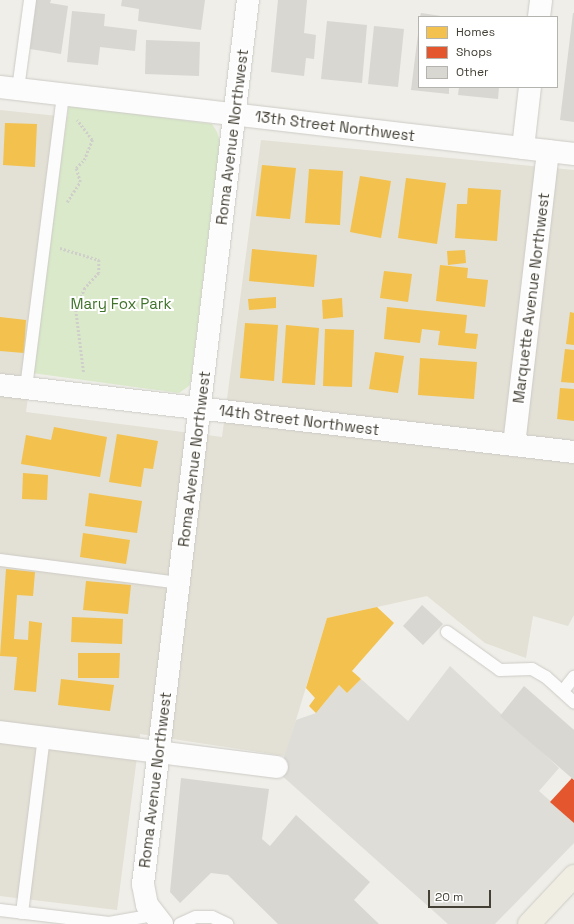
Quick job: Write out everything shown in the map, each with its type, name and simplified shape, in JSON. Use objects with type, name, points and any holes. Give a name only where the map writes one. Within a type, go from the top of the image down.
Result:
[{"type":"main road","points":[[530,924],[574,876]]},
{"type":"street","name":"Roma Avenue Northwest","points":[[158,919],[147,905],[143,884],[248,0]]},
{"type":"street","points":[[539,16],[541,0]]},
{"type":"street","name":"13th Street Northwest","points":[[9,88],[574,154]]},
{"type":"street","points":[[523,148],[530,88]]},
{"type":"street","name":"Marquette Avenue Northwest","points":[[514,445],[548,151]]},
{"type":"street","name":"14th Street Northwest","points":[[0,385],[574,452]]},
{"type":"street","points":[[0,732],[277,767]]},
{"type":"lane","points":[[9,88],[30,0]]},
{"type":"lane","points":[[26,388],[63,94]]},
{"type":"lane","points":[[0,560],[179,583]]},
{"type":"lane","points":[[447,632],[500,670],[532,669],[546,677],[574,702]]},
{"type":"lane","points":[[563,691],[574,677]]},
{"type":"lane","points":[[22,913],[44,737]]},
{"type":"lane","points":[[0,910],[109,923],[158,919]]},
{"type":"lane","points":[[180,924],[196,917],[212,917],[227,924]]},
{"type":"path","points":[[66,206],[80,182],[76,168],[84,160],[92,140],[74,118]]},
{"type":"path","points":[[60,241],[60,249],[99,260],[99,273],[85,288],[76,310],[84,374]]},
{"type":"shaded area","points":[[0,110],[67,117],[26,412],[222,437],[261,140],[574,170],[574,615],[568,626],[533,616],[526,658],[485,643],[427,596],[327,618],[285,756],[140,734],[117,910],[0,896]]},
{"type":"shaded area","points":[[450,666],[559,768],[539,791],[574,822],[574,843],[495,924],[448,924],[279,773],[296,720],[316,713],[339,685],[347,693],[361,679],[408,721]]},
{"type":"green space","name":"Mary Fox Park","points":[[69,105],[212,124],[217,132],[220,141],[191,379],[189,386],[179,393],[32,373]]},
{"type":"building: Homes","points":[[5,123],[37,124],[35,167],[3,165]]},
{"type":"building: Homes","points":[[262,165],[296,168],[290,219],[256,216]]},
{"type":"building: Homes","points":[[309,169],[343,171],[340,225],[305,223]]},
{"type":"building: Homes","points":[[360,176],[391,181],[381,238],[350,232]]},
{"type":"building: Homes","points":[[406,178],[446,183],[437,244],[398,238]]},
{"type":"building: Homes","points":[[468,188],[501,190],[497,241],[455,238],[457,204],[467,204]]},
{"type":"building: Homes","points":[[252,249],[317,255],[314,287],[249,281]]},
{"type":"building: Homes","points":[[465,250],[466,263],[448,265],[447,251]]},
{"type":"building: Homes","points":[[440,265],[468,268],[467,278],[488,280],[485,307],[436,301]]},
{"type":"building: Homes","points":[[384,271],[412,274],[408,302],[380,298]]},
{"type":"building: Homes","points":[[276,297],[276,308],[249,310],[248,299]]},
{"type":"building: Homes","points":[[342,298],[343,317],[323,319],[322,300]]},
{"type":"building: Homes","points":[[387,307],[467,315],[465,333],[478,334],[476,349],[438,345],[440,331],[422,329],[420,343],[384,339]]},
{"type":"building: Homes","points":[[570,312],[574,313],[574,345],[566,344]]},
{"type":"building: Homes","points":[[0,317],[26,320],[24,353],[0,351]]},
{"type":"building: Homes","points":[[245,323],[278,325],[274,381],[240,378]]},
{"type":"building: Homes","points":[[286,325],[319,328],[315,385],[282,383]]},
{"type":"building: Homes","points":[[325,329],[354,330],[352,387],[323,386]]},
{"type":"building: Homes","points":[[565,349],[574,350],[574,383],[561,382]]},
{"type":"building: Homes","points":[[375,352],[404,356],[398,393],[369,389]]},
{"type":"building: Homes","points":[[420,358],[477,362],[474,399],[418,395]]},
{"type":"building: Homes","points":[[560,388],[574,389],[574,421],[557,419]]},
{"type":"building: Homes","points":[[54,427],[107,437],[100,477],[21,464],[26,435],[51,440]]},
{"type":"building: Homes","points":[[117,434],[158,441],[153,469],[144,468],[141,487],[109,482]]},
{"type":"building: Homes","points":[[23,473],[48,475],[47,500],[22,499]]},
{"type":"building: Homes","points":[[89,493],[142,501],[137,533],[85,526]]},
{"type":"building: Homes","points":[[83,533],[130,540],[126,564],[80,557]]},
{"type":"building: Homes","points":[[6,569],[35,572],[33,596],[17,595],[14,639],[28,640],[29,621],[42,623],[36,692],[14,690],[17,657],[0,656]]},
{"type":"building: Homes","points":[[86,581],[131,585],[128,614],[83,610]]},
{"type":"building: Homes","points":[[377,607],[394,623],[352,671],[361,679],[347,693],[339,685],[316,713],[309,706],[315,698],[306,688],[327,618]]},
{"type":"building: Homes","points":[[72,617],[123,619],[122,644],[71,642]]},
{"type":"building: Homes","points":[[78,653],[120,653],[119,678],[78,678]]},
{"type":"building: Homes","points":[[61,679],[114,685],[110,711],[58,705]]},
{"type":"building: Shops","points":[[572,778],[574,780],[574,823],[550,802]]},
{"type":"building: Other","points":[[36,0],[51,0],[50,3],[68,6],[61,54],[30,49]]},
{"type":"building: Other","points":[[122,0],[205,0],[201,30],[138,21],[139,9],[121,6]]},
{"type":"building: Other","points":[[278,0],[307,0],[304,33],[316,35],[314,59],[306,58],[304,76],[271,72]]},
{"type":"building: Other","points":[[72,11],[105,14],[104,26],[137,30],[135,51],[100,47],[98,65],[67,62]]},
{"type":"building: Other","points":[[421,13],[441,16],[420,16]]},
{"type":"building: Other","points":[[574,13],[574,122],[560,120]]},
{"type":"building: Other","points":[[327,21],[367,25],[362,83],[321,79]]},
{"type":"building: Other","points":[[374,26],[404,29],[398,87],[368,84]]},
{"type":"building: Other","points":[[418,34],[418,88],[449,88],[449,94],[411,90]]},
{"type":"building: Other","points":[[146,40],[200,42],[199,76],[145,74]]},
{"type":"building: Other","points":[[459,88],[499,88],[498,99],[458,95]]},
{"type":"building: Other","points":[[422,605],[443,624],[423,645],[403,626]]},
{"type":"building: Other","points":[[524,686],[574,730],[574,780],[500,716]]},
{"type":"building: Other","points":[[181,778],[269,789],[262,839],[270,846],[296,815],[370,882],[354,900],[379,924],[278,924],[228,875],[211,873],[180,903],[170,892]]}]
